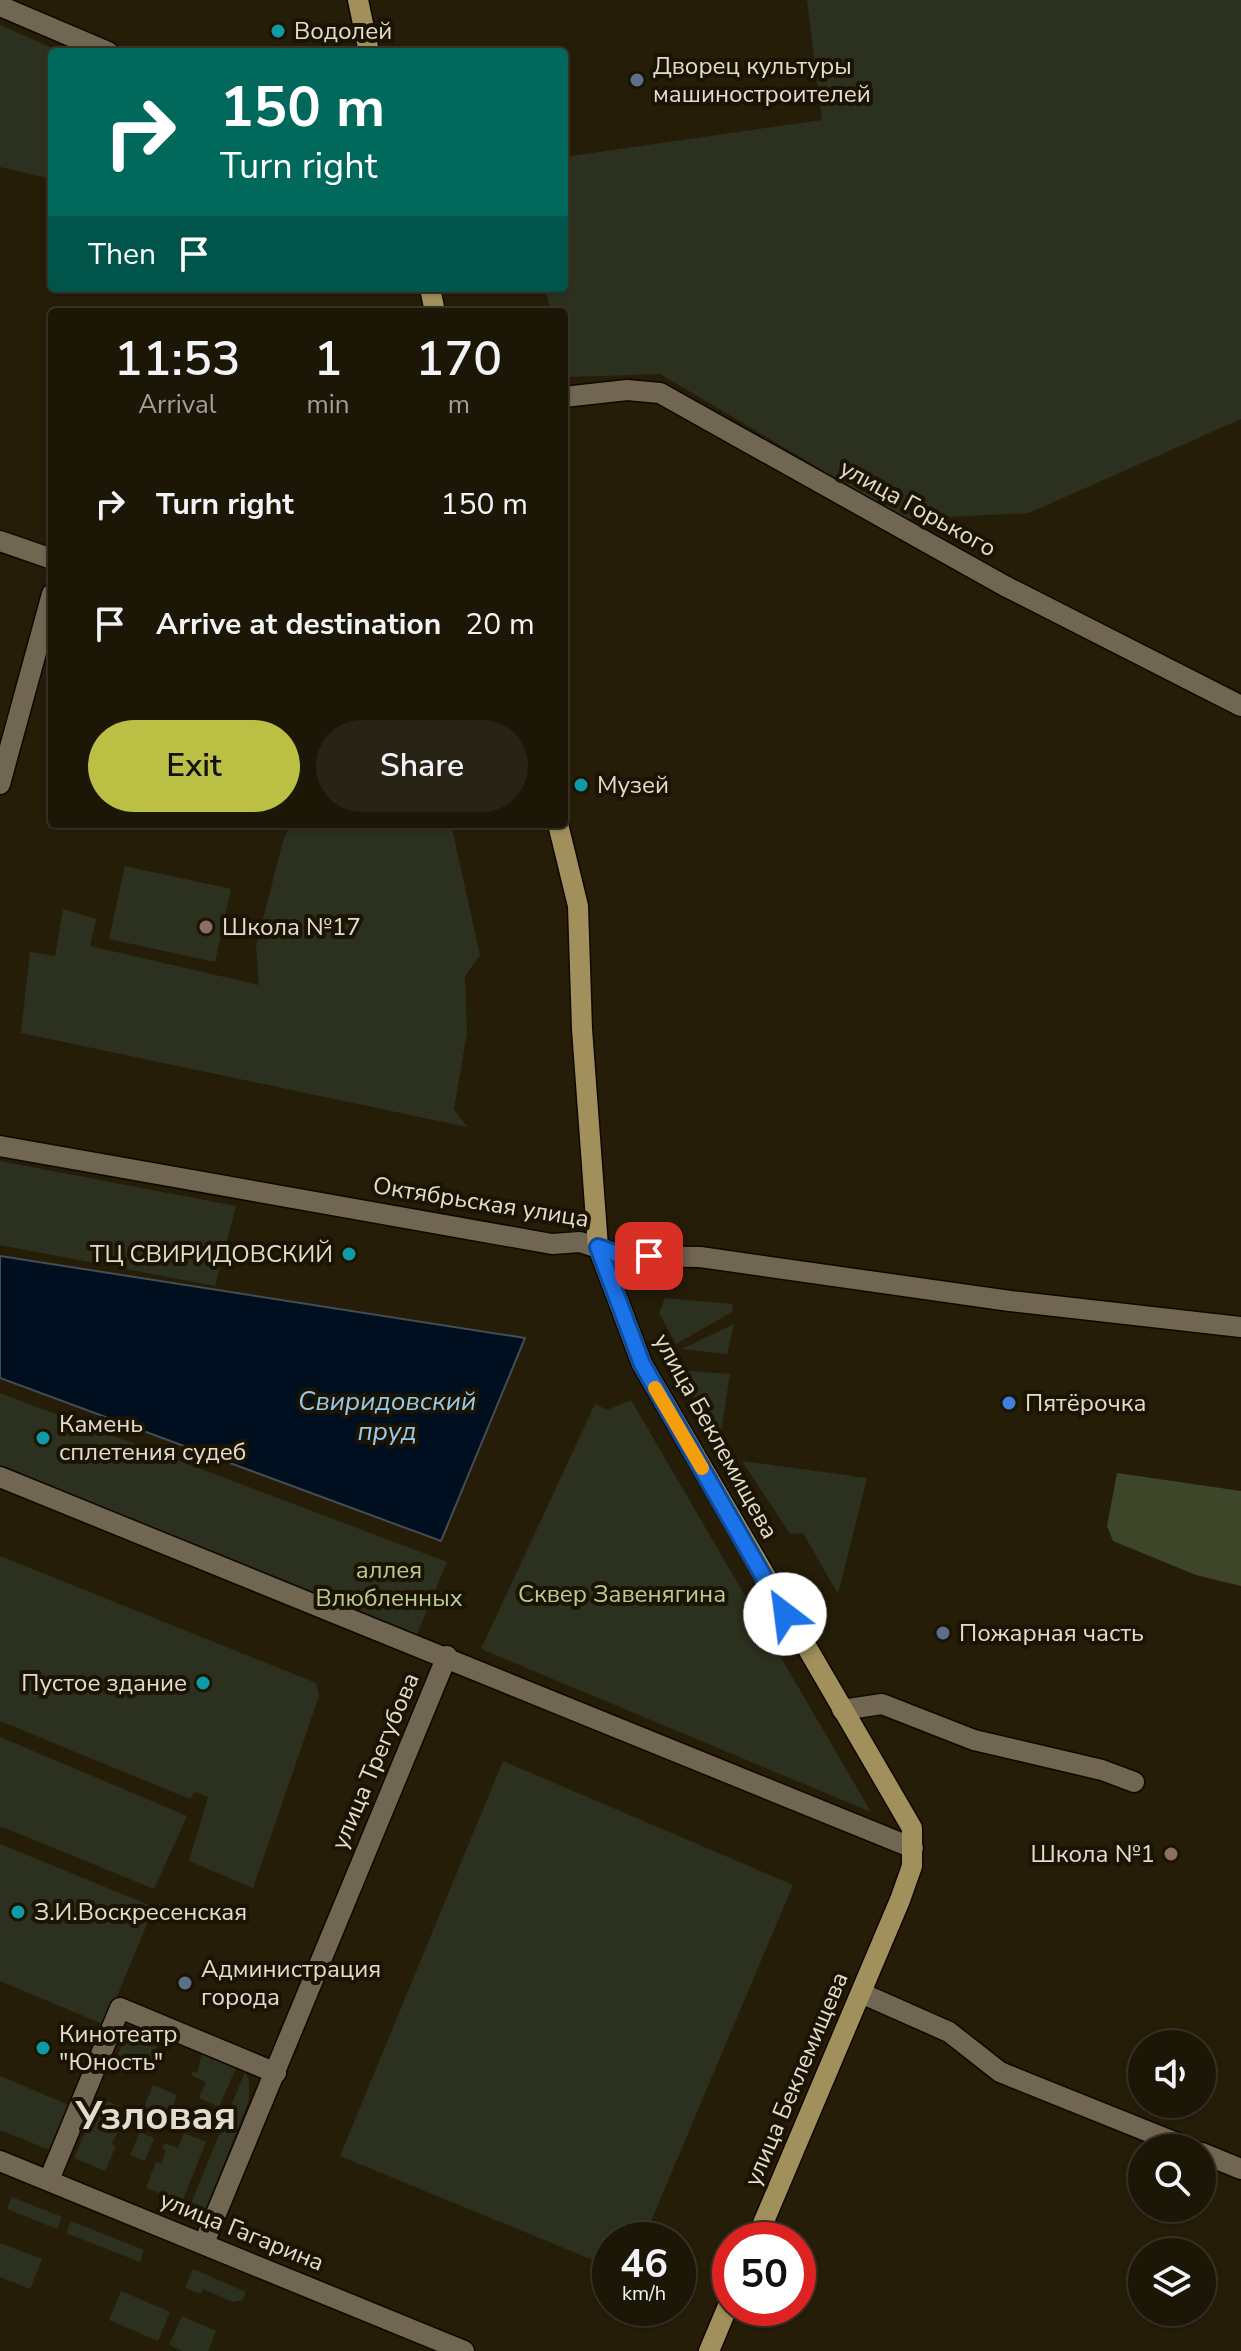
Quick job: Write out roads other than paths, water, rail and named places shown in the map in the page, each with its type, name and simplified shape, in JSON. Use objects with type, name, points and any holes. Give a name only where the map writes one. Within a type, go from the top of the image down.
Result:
[{"type":"main road","points":[[358,0],[368,48]]},
{"type":"main road","name":"улица Беклемищева","points":[[559,828],[578,906],[582,1029],[598,1247],[642,1364],[912,1828],[912,1866],[764,2222]]},
{"type":"main road","points":[[709,2351],[720,2326]]},
{"type":"street","points":[[0,6],[99,48]]},
{"type":"street","name":"улица Горького","points":[[568,397],[627,390],[660,393],[1005,586],[1241,706]]},
{"type":"street","points":[[0,541],[48,558]]},
{"type":"street","points":[[0,784],[48,609]]},
{"type":"street","name":"Октябрьская улица","points":[[0,1146],[552,1244],[580,1242],[623,1256],[700,1257],[1010,1301],[1241,1327]]},
{"type":"street","name":"улица Трегубова","points":[[0,1477],[447,1656],[204,2243]]},
{"type":"street","points":[[447,1656],[913,1848]]},
{"type":"street","points":[[842,1710],[882,1704],[974,1740],[1102,1770],[1134,1782]]},
{"type":"street","points":[[861,1993],[949,2032],[1000,2072],[1154,2134]]},
{"type":"street","points":[[49,2180],[120,2008],[276,2073]]},
{"type":"street","points":[[1216,2159],[1241,2169]]},
{"type":"street","name":"улица Гагарина","points":[[0,2161],[464,2351]]},
{"type":"water","name":"Свиридовский пруд","points":[[0,1256],[525,1338],[441,1541],[0,1378]]},
{"type":"place","name":"Водолей","points":[[278,31]]},
{"type":"place","name":"Дворец культуры машиностроителей","points":[[637,80]]},
{"type":"place","name":"Музей","points":[[581,785]]},
{"type":"place","name":"Школа №17","points":[[206,927]]},
{"type":"place","name":"ТЦ СВИРИДОВСКИЙ","points":[[349,1254]]},
{"type":"place","name":"Пятёрочка","points":[[1009,1403]]},
{"type":"place","name":"Камень сплетения судеб","points":[[43,1438]]},
{"type":"place","name":"Пожарная часть","points":[[943,1633]]},
{"type":"place","name":"Пустое здание","points":[[203,1683]]},
{"type":"place","name":"Школа №1","points":[[1171,1854]]},
{"type":"place","name":"З.И.Воскресенская","points":[[18,1912]]},
{"type":"place","name":"Администрация города","points":[[185,1983]]},
{"type":"place","name":"Кинотеатр \"Юность\"","points":[[43,2048]]},
{"type":"district","name":"Узловая","points":[[156,2116]]},
{"type":"park label","name":"аллея Влюбленных","points":[[389,1584]]},
{"type":"park label","name":"Сквер Завенягина","points":[[622,1594]]}]
